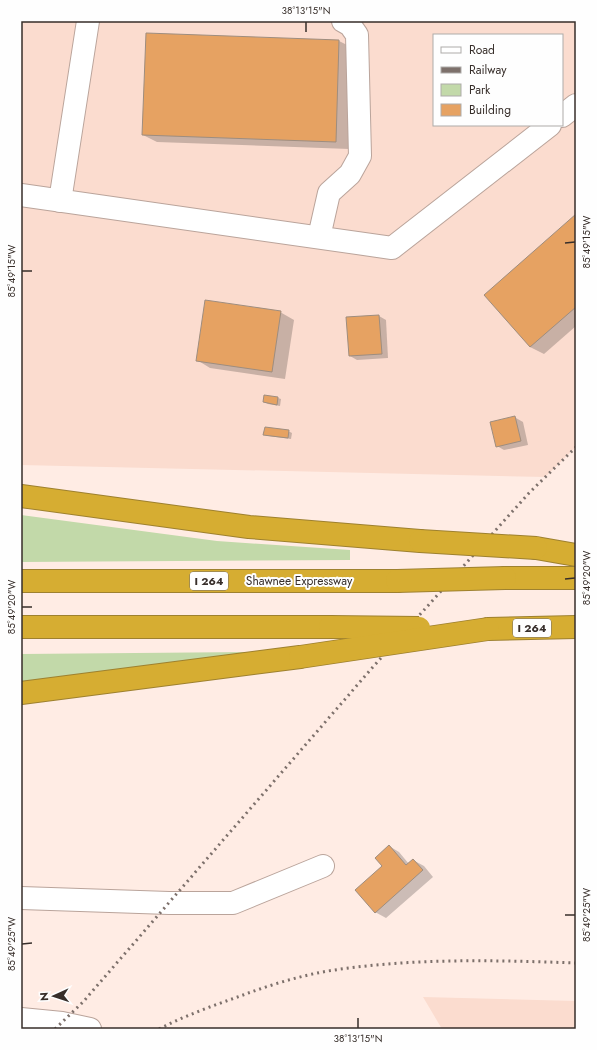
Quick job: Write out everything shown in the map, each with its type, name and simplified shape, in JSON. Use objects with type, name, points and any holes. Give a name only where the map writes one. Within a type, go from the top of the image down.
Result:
[{"type":"highway","points":[[21,496],[249,528],[536,548],[576,555]]},
{"type":"highway","name":"Shawnee Expressway","points":[[21,581],[397,581],[576,578]]},
{"type":"highway","name":"I 264","points":[[21,627],[576,628]]},
{"type":"highway","points":[[21,693],[300,657],[488,629]]},
{"type":"lane","points":[[60,201],[88,21]]},
{"type":"lane","points":[[318,237],[329,193],[350,174],[360,156],[357,35],[350,25],[343,21]]},
{"type":"lane","points":[[563,115],[576,105]]},
{"type":"lane","points":[[21,195],[392,248],[549,126]]},
{"type":"lane","points":[[21,898],[169,903],[233,903],[323,866]]},
{"type":"lane","points":[[21,1019],[62,1023],[90,1029]]},
{"type":"shaded area","points":[[21,21],[576,21],[576,447],[545,477],[21,465]]},
{"type":"shaded area","points":[[423,997],[576,1001],[576,1029],[442,1029]]},
{"type":"green space","points":[[21,515],[217,541],[350,550],[350,560],[21,562]]},
{"type":"green space","points":[[249,652],[249,656],[21,687],[21,654]]},
{"type":"building","points":[[146,33],[339,40],[336,142],[142,135]]},
{"type":"building","points":[[576,214],[576,307],[530,347],[484,295]]},
{"type":"building","points":[[205,300],[281,311],[272,372],[196,361]]},
{"type":"building","points":[[379,315],[382,354],[349,356],[346,317]]},
{"type":"building","points":[[264,395],[278,397],[277,405],[263,402]]},
{"type":"building","points":[[515,416],[521,441],[496,447],[490,422]]},
{"type":"building","points":[[265,427],[289,430],[288,438],[263,435]]},
{"type":"building","points":[[389,845],[406,865],[413,859],[423,870],[375,913],[355,890],[382,866],[375,858]]},
{"type":"railway","points":[[55,1029],[83,1002],[372,668],[529,493],[576,447]]},
{"type":"railway","points":[[159,1029],[201,1010],[264,988],[295,978],[328,971],[421,962],[514,961],[576,963]]}]
